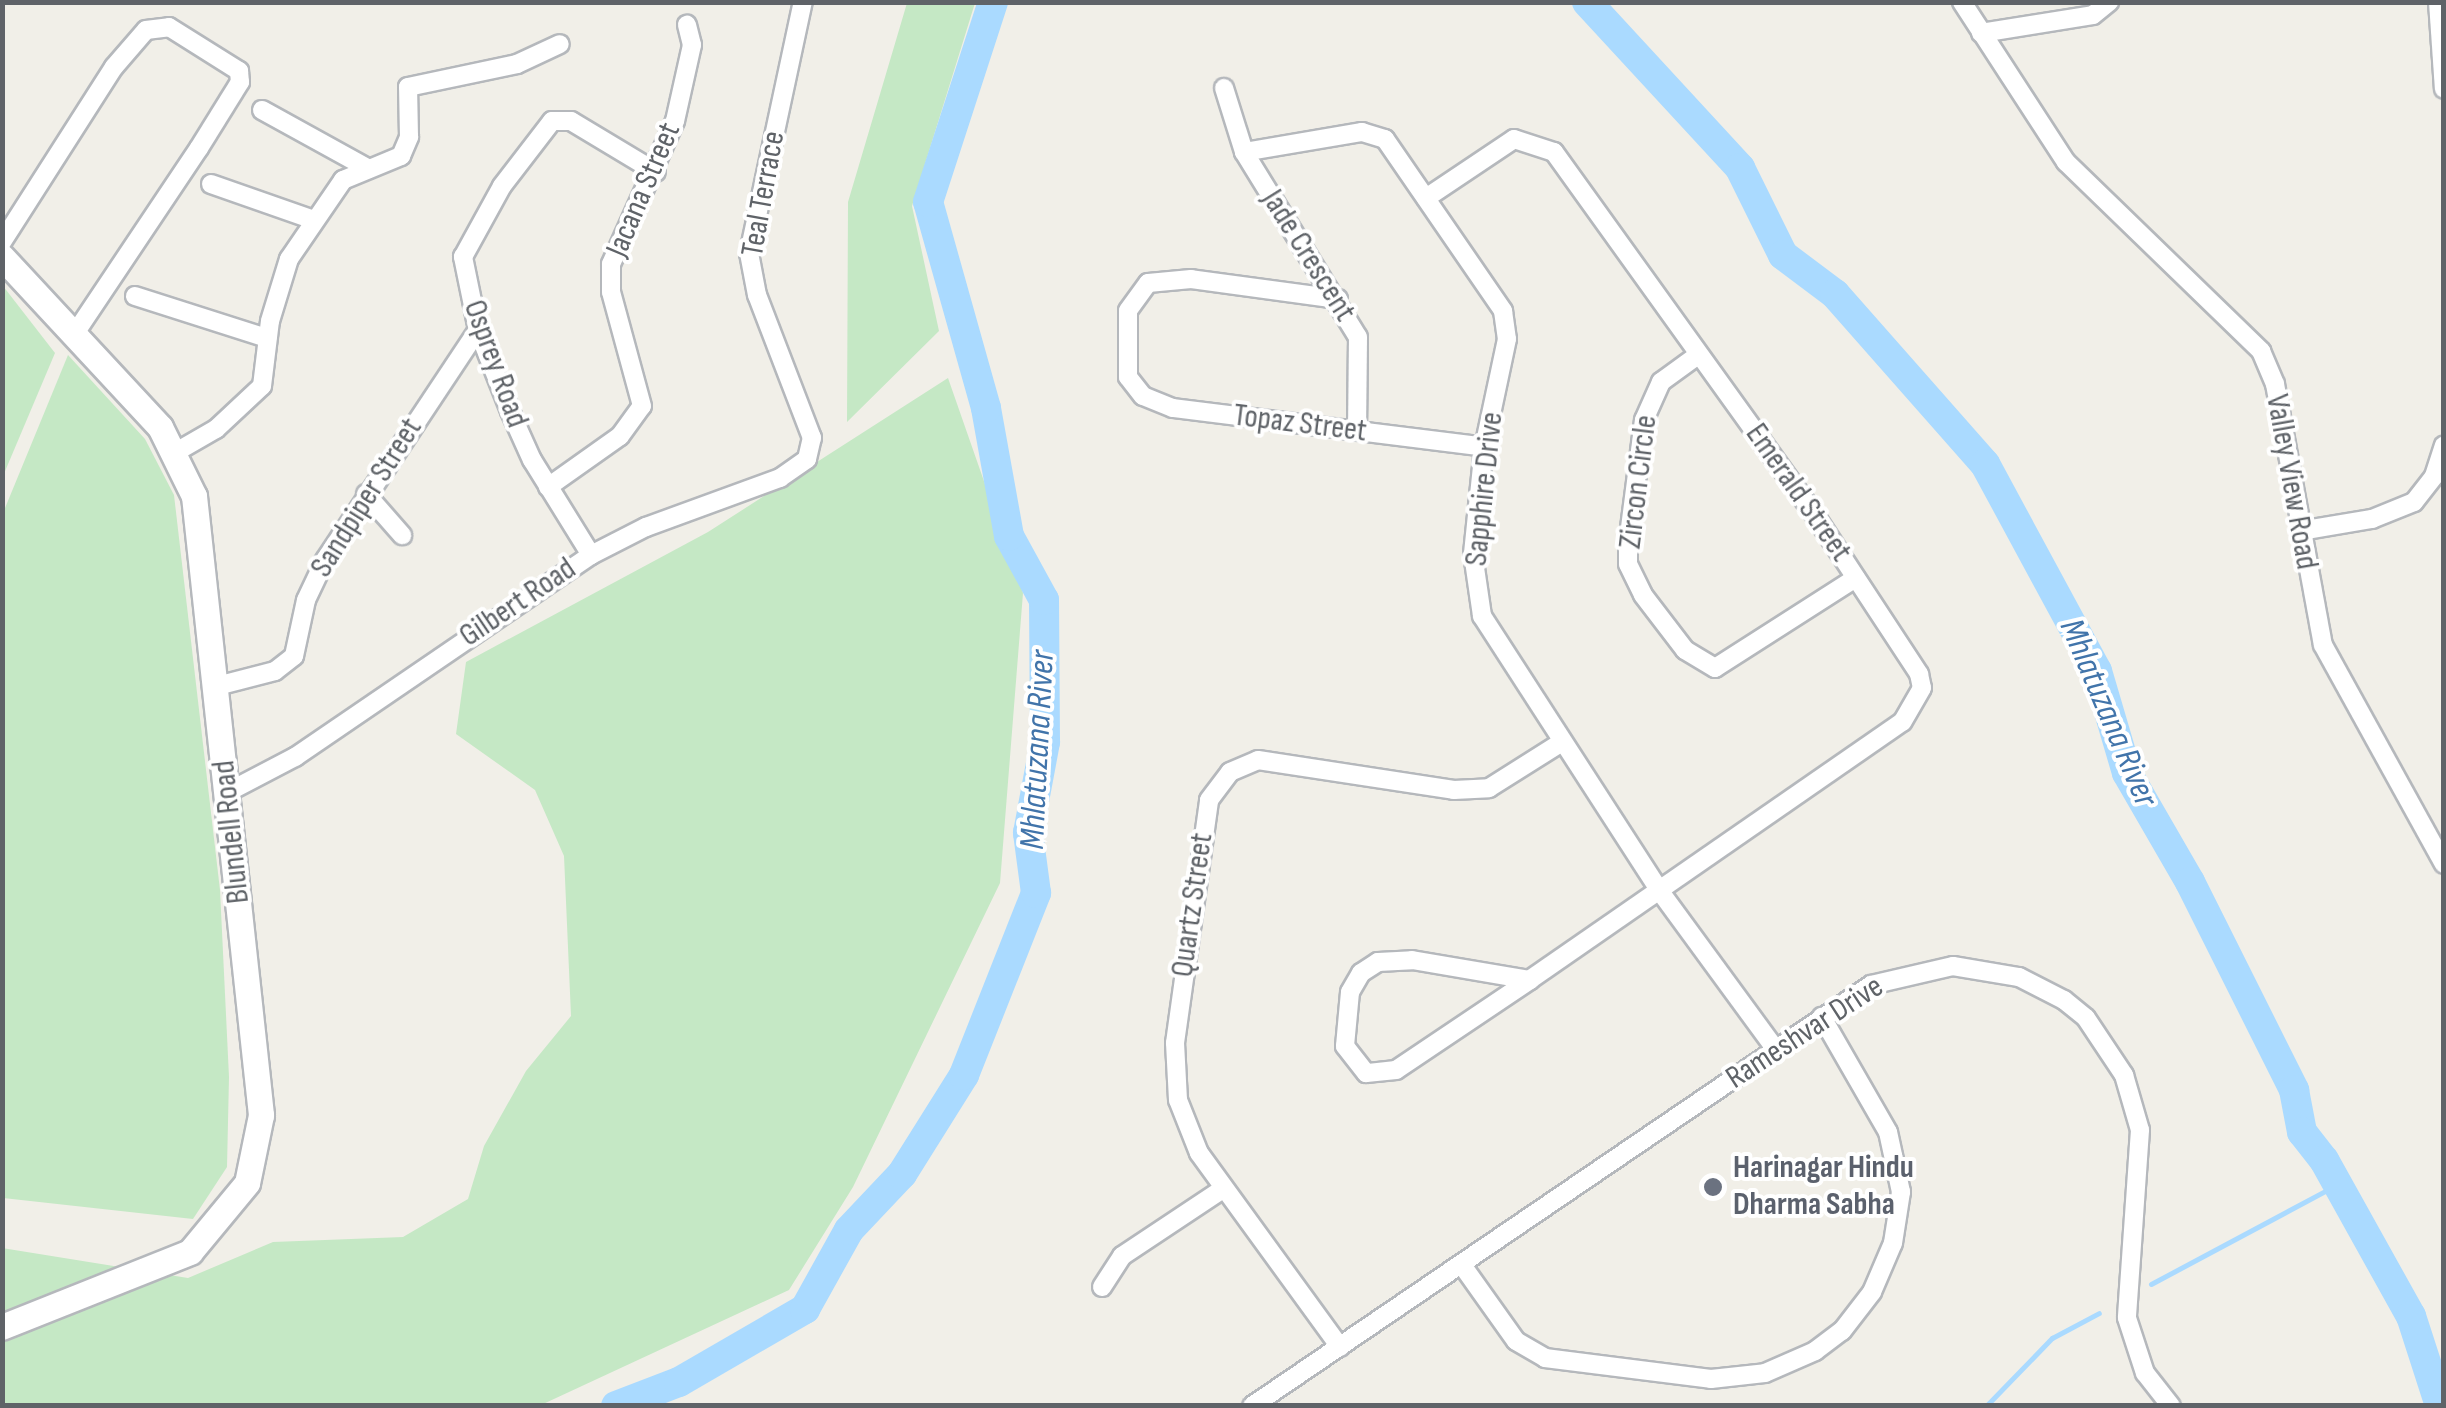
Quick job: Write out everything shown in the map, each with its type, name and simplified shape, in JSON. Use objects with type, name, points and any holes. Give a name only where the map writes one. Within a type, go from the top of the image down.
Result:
[{"type":"street","name":"Teal Terrace","points":[[803,2],[748,252],[757,294],[812,438]]},
{"type":"street","name":"Valley View Road","points":[[1962,2],[2066,162],[2261,351],[2276,384],[2323,644],[2444,864]]},
{"type":"street","points":[[1981,33],[2093,15],[2110,2]]},
{"type":"street","points":[[2438,2],[2444,90]]},
{"type":"street","name":"Jacana Street","points":[[548,487],[620,436],[642,406],[610,278],[620,240],[656,172],[687,77],[687,25]]},
{"type":"street","points":[[2,242],[114,68],[146,30],[169,27],[239,71],[240,82],[209,132],[76,332]]},
{"type":"street","points":[[176,452],[216,429],[262,386],[268,338],[288,259],[343,180],[394,162],[407,147],[406,92],[412,83],[517,64],[560,44]]},
{"type":"street","name":"Jade Crescent","points":[[1224,88],[1244,152],[1338,299],[1361,347],[1357,430]]},
{"type":"street","points":[[262,110],[369,169]]},
{"type":"street","name":"Osprey Road","points":[[590,555],[548,487],[478,330],[463,270],[468,242],[548,125],[570,121],[656,172]]},
{"type":"street","name":"Sapphire Drive","points":[[1244,152],[1292,140],[1376,135],[1394,148],[1507,321],[1484,447],[1473,554],[1482,616],[1659,890],[1776,1050]]},
{"type":"street","name":"Emerald Street","points":[[1426,198],[1498,146],[1514,139],[1540,143],[1575,179],[1856,578],[1919,674],[1922,688],[1913,714],[1530,980],[1387,1075],[1366,1072],[1345,1046],[1350,992],[1361,973],[1378,962],[1412,960],[1530,980]]},
{"type":"street","points":[[212,184],[314,220]]},
{"type":"street","name":"Blundell Road","points":[[2,257],[76,332],[176,452],[201,532],[261,1115],[256,1157],[236,1204],[209,1236],[174,1261],[2,1327]]},
{"type":"street","name":"Topaz Street","points":[[1338,299],[1191,280],[1148,283],[1128,312],[1128,376],[1142,396],[1173,408],[1484,447]]},
{"type":"street","points":[[135,296],[268,338]]},
{"type":"street","name":"Sandpiper Street","points":[[217,686],[275,672],[294,656],[313,583],[366,494],[478,330]]},
{"type":"street","name":"Zircon Circle","points":[[1698,355],[1661,382],[1644,420],[1628,543],[1628,564],[1643,595],[1684,650],[1715,668],[1856,578]]},
{"type":"street","name":"Gilbert Road","points":[[228,792],[295,758],[590,555],[646,527],[780,478],[807,459],[812,438]]},
{"type":"street","points":[[2300,531],[2372,519],[2414,502],[2434,476],[2444,446]]},
{"type":"street","points":[[366,494],[402,535]]},
{"type":"street","name":"Quartz Street","points":[[1340,1346],[1223,1189],[1178,1100],[1175,1043],[1204,822],[1218,782],[1258,760],[1474,790],[1513,776],[1562,742]]},
{"type":"street","name":"Rameshvar Drive","points":[[1253,1405],[1822,1017],[1900,974],[1953,966],[2019,977],[2086,1018],[2118,1063],[2134,1105],[2139,1145],[2127,1318],[2145,1373],[2171,1406]]},
{"type":"street","points":[[1462,1265],[1516,1341],[1545,1358],[1710,1379],[1765,1373],[1815,1351],[1842,1331],[1872,1292],[1892,1243],[1900,1192],[1882,1120],[1822,1017]]},
{"type":"street","points":[[1102,1287],[1138,1244],[1223,1189]]},
{"type":"green space","points":[[907,3],[975,3],[912,206],[939,331],[847,422],[848,202]]},
{"type":"green space","points":[[3,286],[55,353],[3,476]]},
{"type":"green space","points":[[68,355],[145,439],[174,495],[220,890],[229,1077],[227,1167],[193,1219],[3,1198],[3,513]]},
{"type":"green space","points":[[948,378],[1023,593],[1000,883],[853,1187],[789,1290],[541,1405],[3,1405],[2,1248],[188,1278],[273,1242],[403,1237],[468,1199],[484,1146],[526,1071],[571,1016],[564,856],[535,790],[456,734],[466,662],[708,532]]},
{"type":"waterway","name":"Mhlatuzana River","points":[[616,1406],[679,1382],[805,1309],[849,1230],[902,1174],[964,1075],[1036,893],[1028,833],[1045,742],[1044,600],[1009,536],[986,408],[928,202],[993,2]]},
{"type":"waterway","name":"Mhlatuzana River","points":[[1587,2],[1740,168],[1783,255],[1835,294],[1985,464],[2097,671],[2127,773],[2190,882],[2294,1090],[2302,1132],[2324,1160],[2411,1316],[2440,1406]]},
{"type":"waterway","points":[[2151,1284],[2338,1184]]},
{"type":"waterway","points":[[1986,1406],[2052,1338],[2099,1313]]},
{"type":"place","name":"Harinagar Hindu Dharma Sabha","points":[[1713,1187]]}]
